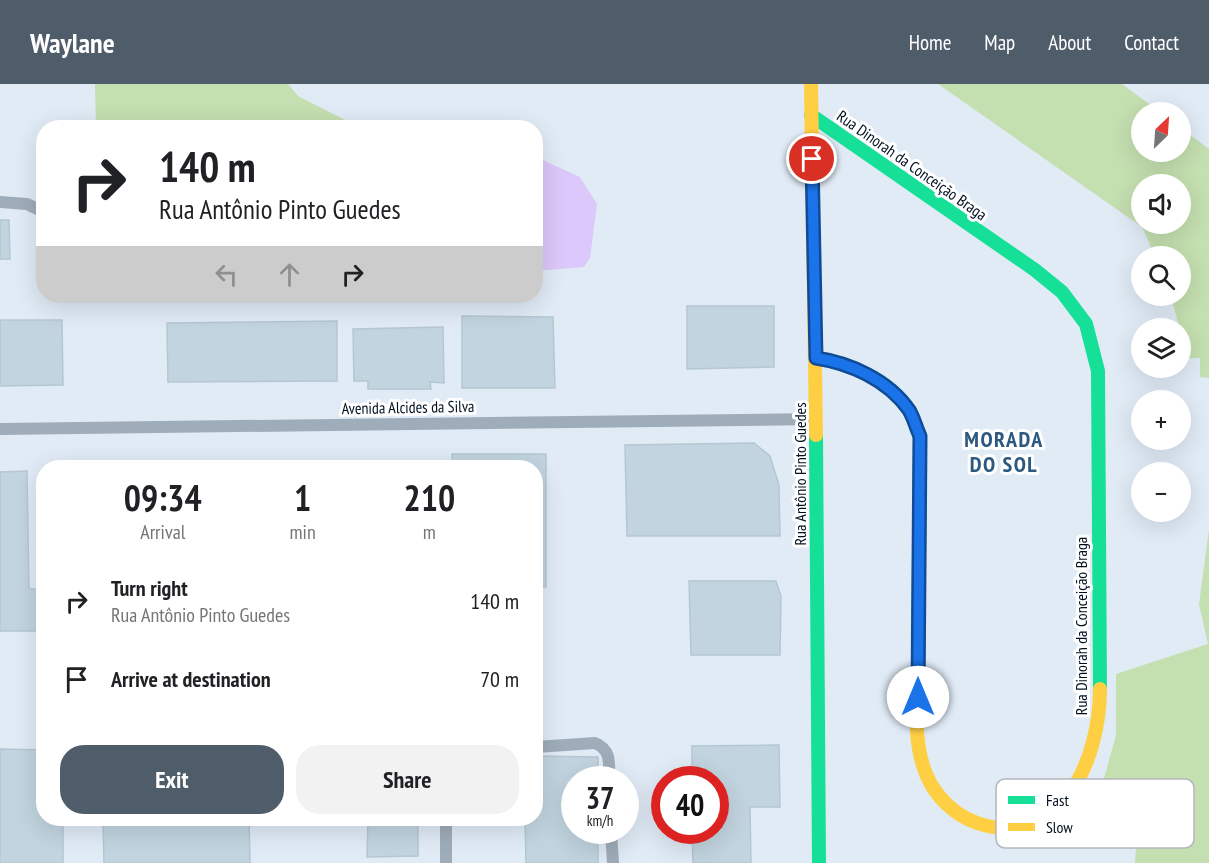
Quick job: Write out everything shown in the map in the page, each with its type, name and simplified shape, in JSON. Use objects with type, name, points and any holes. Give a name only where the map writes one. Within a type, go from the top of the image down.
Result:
[{"type":"street","name":"Rua Antônio Pinto Guedes","points":[[811,84],[816,358],[819,863]]},
{"type":"street","name":"Rua Dinorah da Conceição Braga","points":[[812,115],[1062,291],[1082,314],[1093,338],[1098,371],[1100,705],[1095,739],[1078,779]]},
{"type":"street","name":"Rua Dinorah da Conceição Braga","points":[[816,358],[838,361],[882,384],[909,410],[920,436],[917,745],[926,775],[940,798],[963,818],[996,830]]},
{"type":"lane","points":[[0,202],[27,204],[36,208]]},
{"type":"lane","name":"Avenida Alcides da Silva","points":[[0,429],[816,419]]},
{"type":"lane","points":[[543,747],[595,743],[604,747],[608,754],[608,766]]},
{"type":"lane","points":[[446,826],[446,863]]},
{"type":"lane","points":[[612,844],[613,863]]},
{"type":"green space","points":[[95,84],[288,84],[298,96],[345,120],[96,120]]},
{"type":"green space","points":[[938,84],[1122,84],[1146,102],[1131,102],[1131,162],[1191,162],[1191,136],[1209,149],[1209,378],[1200,377],[1200,358],[1191,358],[1191,318],[1177,318],[1174,306],[1191,306],[1191,246],[1151,246],[1145,234],[1191,234],[1191,174],[1131,174],[1131,219]]},
{"type":"green space","points":[[1209,530],[1209,863],[1135,863],[1136,848],[1194,848],[1194,779],[1104,779],[1116,735],[1116,674],[1208,644],[1199,604]]},
{"type":"shaded area","points":[[543,160],[580,177],[597,204],[590,258],[584,267],[543,270]]},
{"type":"building","points":[[0,220],[9,220],[10,259],[0,259]]},
{"type":"building","points":[[687,306],[774,306],[774,367],[687,369]]},
{"type":"building","points":[[462,316],[553,317],[555,388],[462,388]]},
{"type":"building","points":[[0,320],[62,320],[63,385],[0,386]]},
{"type":"building","points":[[337,321],[337,381],[168,382],[167,323]]},
{"type":"building","points":[[443,327],[444,383],[430,382],[431,389],[368,389],[368,381],[354,381],[353,329]]},
{"type":"building","points":[[754,443],[770,456],[779,485],[780,536],[627,536],[625,445]]},
{"type":"building","points":[[452,454],[546,454],[546,587],[543,587],[543,460],[452,460]]},
{"type":"building","points":[[27,471],[29,589],[36,589],[36,631],[0,631],[0,472]]},
{"type":"building","points":[[689,581],[776,581],[781,596],[780,655],[691,655]]},
{"type":"building","points":[[779,745],[780,807],[750,807],[751,863],[693,863],[692,844],[729,844],[729,766],[692,766],[692,746]]},
{"type":"building","points":[[0,749],[36,750],[36,826],[63,826],[63,863],[0,863]]},
{"type":"building","points":[[543,756],[598,757],[598,766],[561,766],[561,844],[598,844],[598,863],[526,863],[525,826],[543,826]]},
{"type":"building","points":[[103,826],[249,826],[250,863],[104,863]]},
{"type":"building","points":[[368,826],[418,826],[418,856],[367,857]]},
{"type":"traffic: fast","points":[[811,115],[1035,270],[1062,292],[1086,324],[1098,371],[1100,689]]},
{"type":"traffic: fast","points":[[816,358],[856,369],[891,390],[909,410],[920,437],[918,674]]},
{"type":"traffic: fast","points":[[816,435],[819,863]]},
{"type":"traffic: slow","points":[[811,84],[816,435]]},
{"type":"traffic: slow","points":[[918,674],[917,737],[922,762],[930,782],[953,810],[969,820],[996,826]]},
{"type":"traffic: slow","points":[[1077,779],[1093,743],[1100,689]]},
{"type":"district","name":"MORADA DO SOL","points":[[1004,452]]},
{"type":"route","points":[[812,159],[816,358],[838,361],[882,384],[909,410],[920,436],[918,697]]}]
